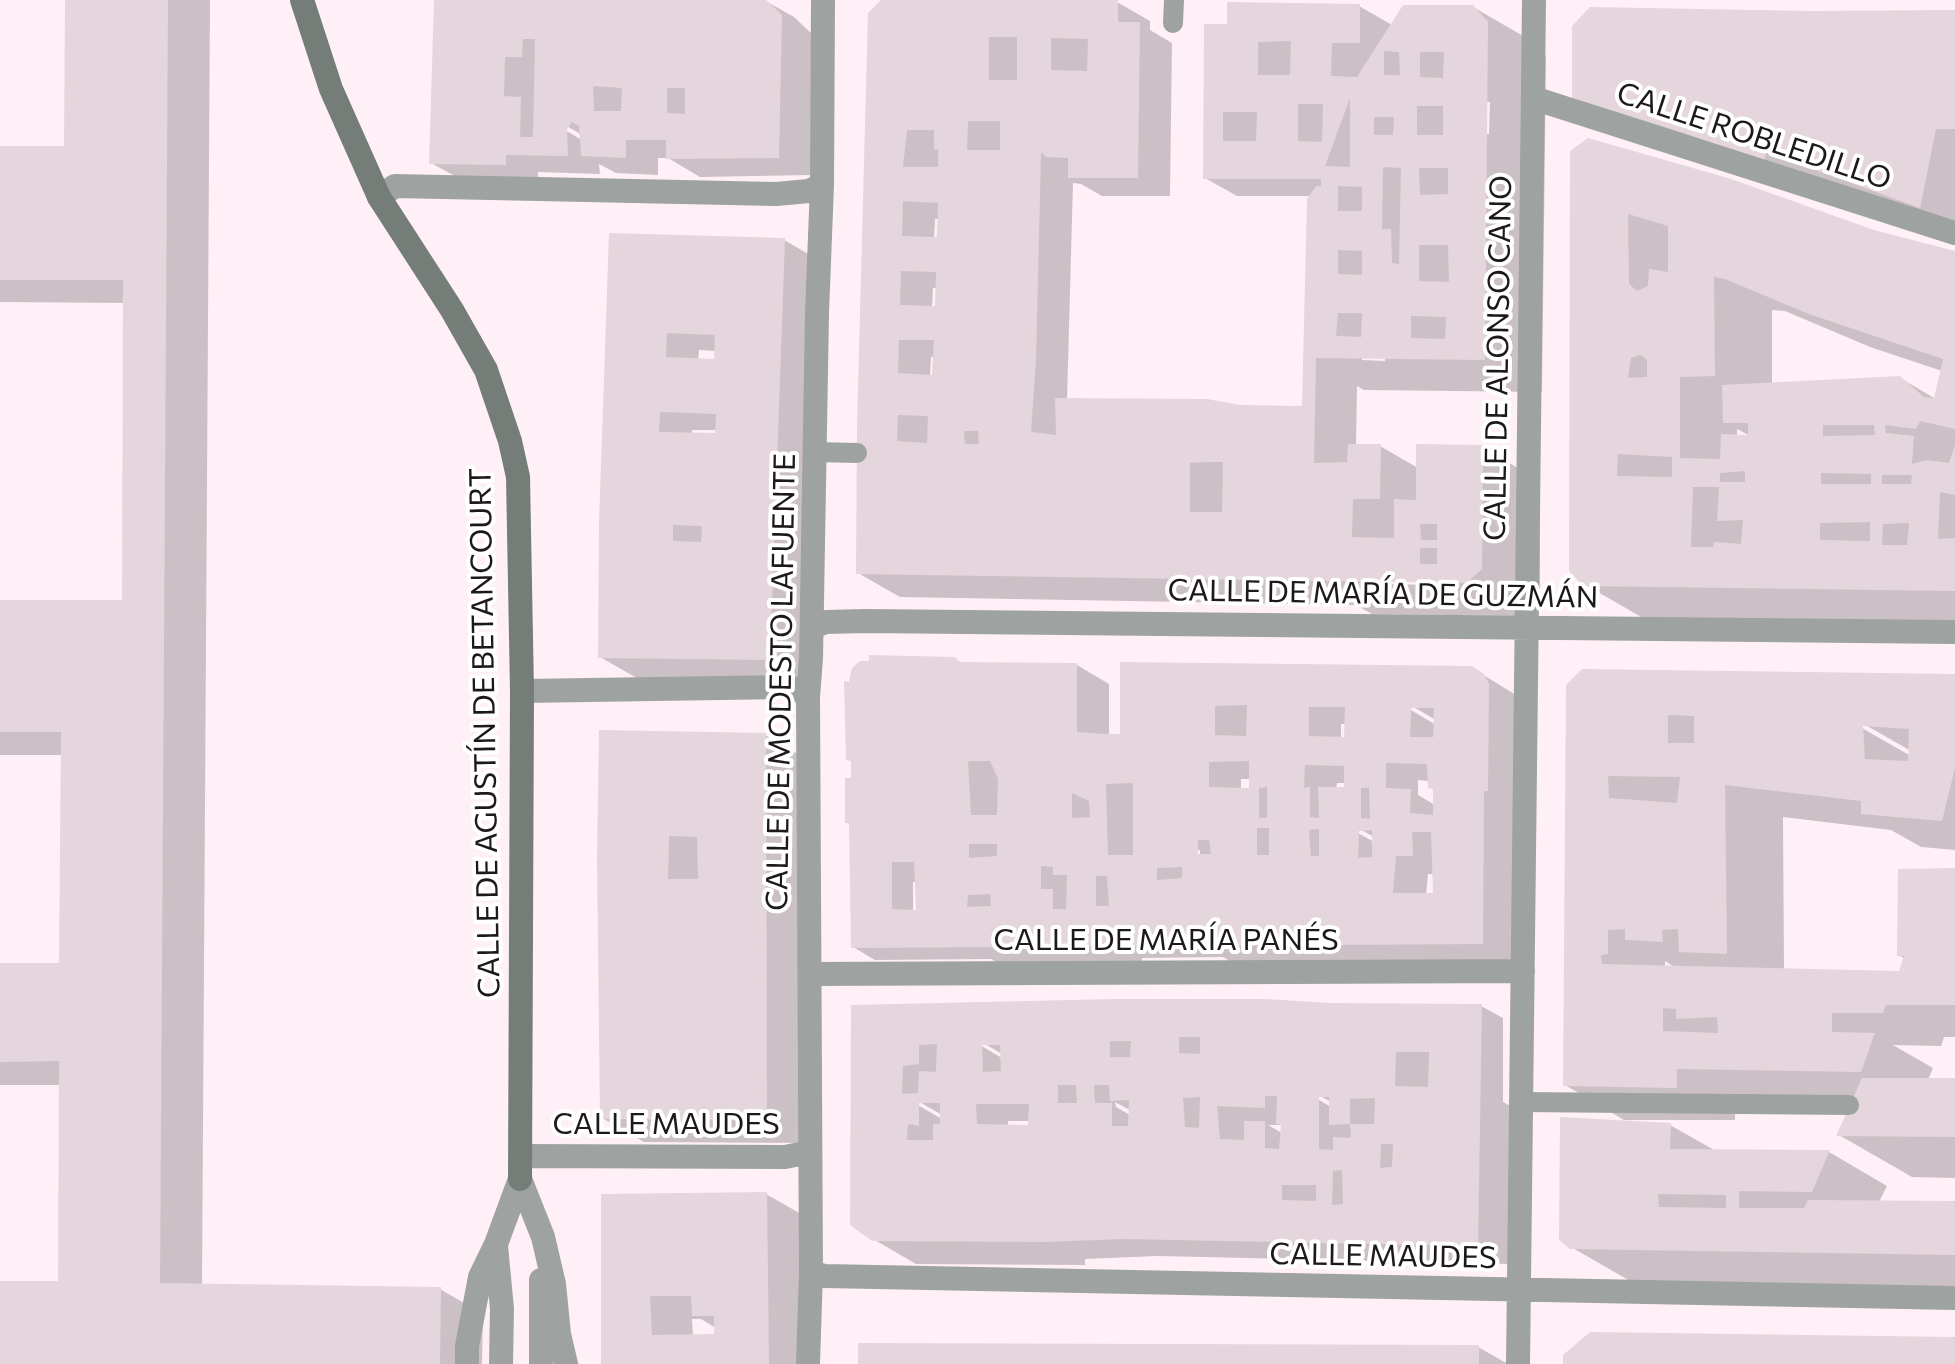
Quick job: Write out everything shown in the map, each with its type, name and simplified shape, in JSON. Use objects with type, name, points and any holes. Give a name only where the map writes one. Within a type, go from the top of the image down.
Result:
[{"type":"street","name":"CALLE DE AGUSTÍN DE BETANCOURT","points":[[302,0],[331,89],[379,197],[452,310],[486,370],[510,441],[518,477],[522,691],[521,1167],[554,1284],[559,1334],[566,1364]]},
{"type":"street","name":"CALLE DE MODESTO LAFUENTE","points":[[808,1364],[811,974],[808,697],[822,185],[823,0]]},
{"type":"street","name":"CALLE DE ALONSO CANO","points":[[1518,1364],[1534,0]]},
{"type":"street","name":"CALLE ROBLEDILLO","points":[[1533,98],[1955,233]]},
{"type":"street","points":[[379,197],[395,186],[776,194],[809,191],[822,185]]},
{"type":"street","name":"CALLE DE MARÍA DE GUZMÁN","points":[[812,627],[826,622],[865,621],[1955,632]]},
{"type":"street","points":[[522,691],[787,687],[799,690],[808,697]]},
{"type":"street","name":"CALLE DE MARÍA PANÉS","points":[[811,974],[1523,971]]},
{"type":"street","name":"CALLE MAUDES","points":[[521,1167],[785,1157],[810,1152]]},
{"type":"street","name":"CALLE DE AGUSTÍN DE BETANCOURT","points":[[467,1364],[467,1346],[480,1277],[496,1244],[521,1167]]},
{"type":"street","name":"CALLE DE AGUSTÍN DE BETANCOURT","points":[[541,1364],[543,1237]]},
{"type":"street","name":"CALLE DE AGUSTÍN DE BETANCOURT","points":[[496,1244],[502,1309],[501,1364]]},
{"type":"street","name":"CALLE MAUDES","points":[[811,1272],[824,1276],[1955,1298]]},
{"type":"lane","points":[[1173,23],[1174,0]]},
{"type":"lane","points":[[815,452],[857,453]]},
{"type":"lane","points":[[1521,1102],[1849,1105]]},
{"type":"building","points":[[65,0],[168,0],[160,1283],[441,1287],[440,1364],[0,1364],[0,1281],[58,1281],[59,1061],[0,1062],[0,963],[59,963],[61,732],[0,732],[0,600],[122,600],[123,280],[0,280],[0,146],[64,146]]},
{"type":"building","points":[[434,0],[766,0],[782,15],[779,158],[666,159],[666,140],[626,140],[626,158],[581,156],[579,126],[572,122],[567,129],[568,156],[506,155],[506,165],[429,164]],"holes":[[[523,39],[535,39],[533,137],[520,137],[521,97],[504,96],[505,57],[522,57]],[[593,86],[622,88],[621,111],[594,111]],[[667,88],[685,88],[685,114],[667,113]]]},
{"type":"building","points":[[881,0],[1118,0],[1118,22],[1140,22],[1138,178],[1068,178],[1068,158],[1046,157],[1041,152],[1036,361],[1031,432],[1056,435],[1055,398],[1207,399],[1240,405],[1302,406],[1307,199],[1316,186],[1321,186],[1321,179],[1203,179],[1204,24],[1227,24],[1227,2],[1360,4],[1360,43],[1332,43],[1331,76],[1357,77],[1403,5],[1473,5],[1488,22],[1485,360],[1316,358],[1314,463],[1347,462],[1348,444],[1381,444],[1380,499],[1353,499],[1352,537],[1394,538],[1394,499],[1416,500],[1416,444],[1483,445],[1482,569],[1466,583],[856,574],[868,13]],"holes":[[[989,37],[1017,37],[1017,80],[989,80]],[[1051,38],[1088,39],[1087,71],[1051,70]],[[1291,41],[1290,75],[1258,75],[1258,42]],[[1384,51],[1399,52],[1400,75],[1384,75]],[[1420,52],[1444,52],[1443,78],[1420,77]],[[1350,98],[1350,167],[1325,166]],[[1298,104],[1323,104],[1322,142],[1298,141]],[[1417,106],[1443,106],[1443,135],[1417,135]],[[1223,112],[1257,112],[1256,141],[1223,141]],[[1374,117],[1394,117],[1393,135],[1374,135]],[[968,121],[1000,121],[1000,150],[967,150]],[[907,130],[934,130],[934,150],[938,149],[938,167],[903,167]],[[1383,167],[1401,168],[1399,264],[1392,263],[1391,229],[1382,229]],[[1419,168],[1448,168],[1448,194],[1420,195]],[[1338,186],[1362,187],[1362,211],[1338,211]],[[903,201],[938,203],[937,237],[902,236]],[[1419,245],[1448,245],[1449,282],[1419,281]],[[1338,250],[1362,251],[1362,275],[1338,274]],[[901,271],[936,272],[935,306],[900,305]],[[1338,313],[1362,313],[1361,337],[1336,336]],[[1411,316],[1446,317],[1445,339],[1411,338]],[[899,340],[934,340],[932,375],[898,373]],[[898,415],[928,416],[927,443],[897,441]],[[964,431],[978,431],[979,444],[965,444]],[[1223,462],[1222,512],[1190,512],[1190,463]],[[1420,524],[1437,524],[1437,540],[1421,540]],[[1420,548],[1437,548],[1437,564],[1420,564]]]},
{"type":"building","points":[[1590,7],[1955,10],[1955,129],[1936,129],[1920,208],[1766,152],[1764,161],[1572,98],[1572,26]]},
{"type":"building","points":[[1588,138],[1728,178],[1874,230],[1955,251],[1955,429],[1920,421],[1916,429],[1885,425],[1886,433],[1914,436],[1912,464],[1926,460],[1949,463],[1955,445],[1955,495],[1940,492],[1938,539],[1955,538],[1955,591],[1583,586],[1569,571],[1570,151]],"holes":[[[1628,214],[1668,226],[1668,272],[1649,269],[1648,286],[1637,291],[1629,284]],[[1714,277],[1809,314],[1943,359],[1934,398],[1924,397],[1900,376],[1722,385],[1723,423],[1748,423],[1748,435],[1721,434],[1720,459],[1680,458],[1680,377],[1715,376]],[[1640,355],[1647,360],[1647,377],[1628,378],[1631,358]],[[1823,425],[1874,425],[1875,435],[1823,436]],[[1618,454],[1672,457],[1672,477],[1617,476]],[[1745,471],[1745,482],[1720,482],[1720,473]],[[1821,473],[1871,474],[1871,484],[1821,484]],[[1882,475],[1912,475],[1911,484],[1882,484]],[[1693,487],[1719,487],[1717,521],[1743,520],[1741,544],[1714,542],[1713,547],[1691,547]],[[1870,522],[1870,541],[1820,540],[1820,523]],[[1909,523],[1907,545],[1882,545],[1883,524]]]},
{"type":"building","points":[[609,233],[785,238],[770,660],[598,658],[599,523]],"holes":[[[667,333],[715,335],[714,359],[666,357]],[[660,412],[716,414],[715,433],[659,432]],[[673,525],[702,526],[701,542],[673,541]]]},
{"type":"building","points":[[869,655],[955,657],[960,662],[1077,663],[1077,732],[1104,734],[1120,734],[1120,662],[1472,666],[1484,674],[1489,684],[1488,791],[1484,791],[1483,944],[851,948],[849,823],[845,823],[845,778],[851,778],[851,761],[846,760],[844,681],[849,682],[852,668],[860,661],[869,661]],"holes":[[[1247,705],[1246,736],[1215,735],[1215,706]],[[1309,707],[1345,707],[1344,737],[1309,736]],[[1411,708],[1434,708],[1433,737],[1410,737]],[[968,761],[990,761],[998,779],[997,815],[971,815]],[[1249,761],[1249,788],[1209,787],[1209,762]],[[1386,763],[1427,764],[1428,788],[1433,789],[1433,815],[1410,813],[1411,789],[1386,788]],[[1305,765],[1344,766],[1344,787],[1318,787],[1319,818],[1310,817],[1310,787],[1304,788]],[[1133,783],[1133,855],[1108,855],[1106,784]],[[1267,787],[1267,818],[1259,818],[1259,788]],[[1361,788],[1369,788],[1370,819],[1361,818]],[[1072,793],[1089,801],[1090,817],[1072,818]],[[1257,828],[1269,828],[1269,855],[1257,855]],[[1319,829],[1319,856],[1311,856],[1309,830]],[[1372,830],[1372,857],[1358,858],[1359,831]],[[1412,832],[1431,832],[1433,893],[1393,893],[1396,856],[1413,856]],[[1198,840],[1209,840],[1211,854],[1198,854]],[[969,844],[997,844],[997,856],[969,858]],[[892,862],[914,862],[916,910],[892,909]],[[1041,866],[1053,867],[1053,875],[1067,875],[1066,909],[1053,909],[1053,889],[1041,889]],[[1182,867],[1182,878],[1157,880],[1157,868]],[[1096,876],[1107,876],[1109,906],[1096,906]],[[990,894],[991,906],[967,907],[968,895]]]},
{"type":"building","points":[[1582,669],[1955,674],[1955,768],[1942,821],[1861,814],[1861,801],[1725,785],[1727,954],[1679,952],[1678,929],[1662,930],[1663,942],[1625,940],[1625,929],[1608,930],[1608,954],[1601,955],[1602,964],[1899,971],[1904,956],[1897,956],[1898,869],[1955,868],[1955,1005],[1886,1005],[1883,1013],[1832,1013],[1832,1032],[1875,1033],[1861,1072],[1677,1069],[1677,1088],[1563,1086],[1566,685]],"holes":[[[1668,715],[1694,716],[1694,743],[1668,743]],[[1863,726],[1909,729],[1908,761],[1865,759]],[[1608,776],[1680,777],[1677,803],[1609,798]],[[1663,1008],[1676,1009],[1676,1019],[1717,1017],[1718,1033],[1663,1031]]]},
{"type":"building","points":[[599,730],[766,733],[767,1120],[600,1119]],"holes":[[[669,836],[697,837],[698,879],[668,879]]]},
{"type":"building","points":[[1114,999],[1482,1004],[1478,1246],[1124,1239],[872,1241],[850,1225],[851,1005]],"holes":[[[1179,1037],[1200,1037],[1200,1054],[1179,1053]],[[1110,1041],[1131,1041],[1130,1057],[1110,1057]],[[937,1044],[936,1072],[919,1071],[918,1093],[902,1094],[903,1066],[919,1064],[919,1045]],[[982,1045],[1000,1045],[1001,1071],[983,1072]],[[1396,1052],[1429,1052],[1428,1087],[1395,1086]],[[1058,1085],[1076,1085],[1077,1103],[1058,1103]],[[1094,1085],[1109,1085],[1110,1101],[1129,1100],[1128,1126],[1112,1126],[1112,1103],[1095,1103]],[[1265,1096],[1277,1096],[1276,1124],[1281,1125],[1279,1149],[1265,1148],[1265,1121],[1244,1121],[1244,1140],[1220,1139],[1217,1106],[1265,1108]],[[1200,1097],[1199,1128],[1185,1127],[1183,1098]],[[1319,1097],[1329,1097],[1329,1125],[1350,1124],[1351,1138],[1333,1137],[1333,1150],[1319,1149]],[[1375,1098],[1374,1124],[1350,1124],[1350,1099]],[[919,1103],[940,1103],[940,1124],[933,1124],[933,1140],[907,1140],[908,1124],[919,1126]],[[976,1104],[1029,1104],[1028,1125],[977,1124]],[[1381,1144],[1393,1144],[1392,1167],[1380,1168]],[[1342,1170],[1343,1204],[1332,1205],[1333,1171]],[[1282,1185],[1316,1185],[1316,1201],[1282,1200]]]},
{"type":"building","points":[[1862,1078],[1955,1078],[1955,1137],[1836,1136]]},
{"type":"building","points":[[1560,1117],[1671,1123],[1670,1149],[1830,1150],[1812,1192],[1739,1191],[1739,1208],[1804,1208],[1808,1200],[1955,1201],[1955,1255],[1570,1249],[1559,1240]],"holes":[[[1658,1194],[1726,1195],[1726,1208],[1659,1207]]]},
{"type":"building","points":[[767,1192],[769,1364],[601,1364],[601,1194]],"holes":[[[650,1296],[691,1296],[692,1316],[714,1316],[714,1334],[652,1335]]]},
{"type":"building","points":[[1590,1332],[1955,1337],[1955,1364],[1563,1364],[1563,1355]]},
{"type":"building","points":[[858,1343],[1479,1345],[1479,1364],[858,1364]]}]
